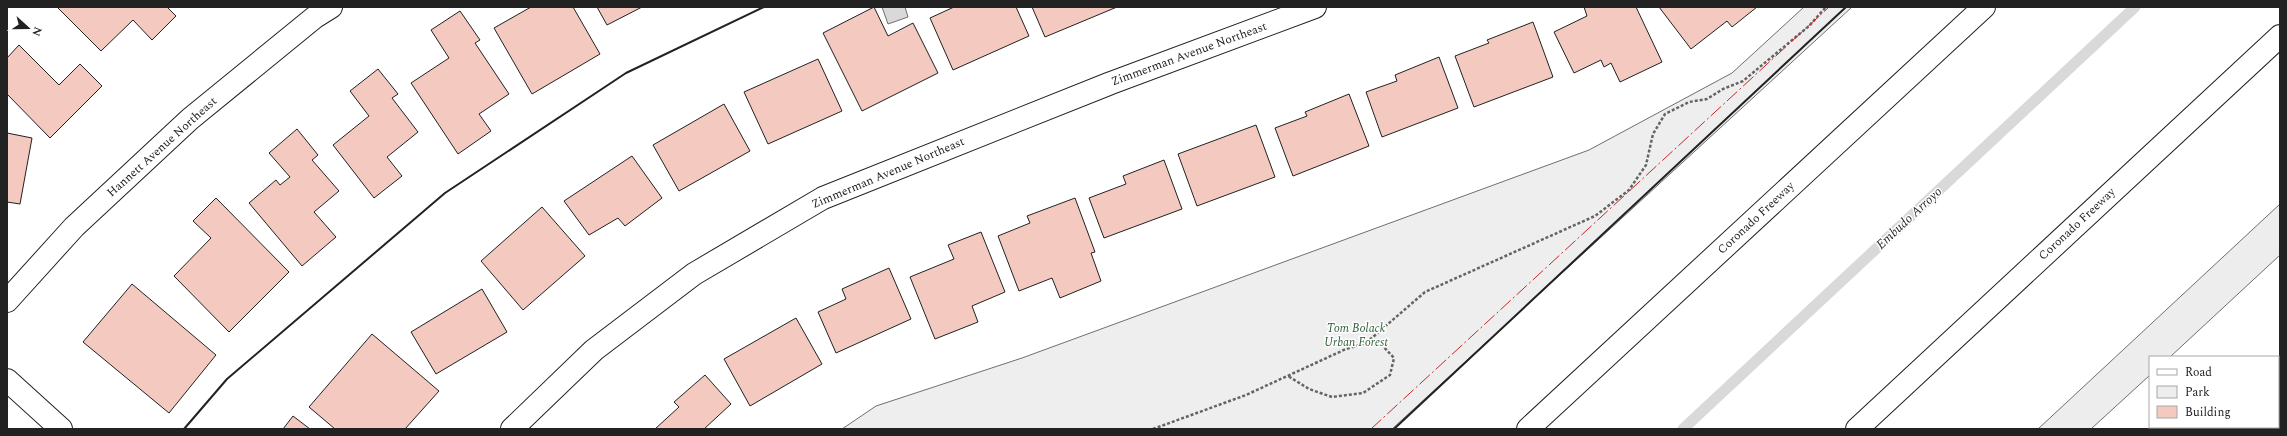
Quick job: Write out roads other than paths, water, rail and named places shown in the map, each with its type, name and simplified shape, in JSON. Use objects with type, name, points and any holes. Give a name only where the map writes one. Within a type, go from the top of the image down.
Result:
[{"type":"main road","name":"Hannett Avenue Northeast","points":[[7,301],[74,227],[190,119],[315,17],[331,7]]},
{"type":"main road","name":"Zimmerman Avenue Northeast","points":[[512,429],[594,350],[694,274],[823,198],[1111,83],[1316,7]]},
{"type":"main road","name":"Coronado Freeway","points":[[1528,429],[1984,7]]},
{"type":"main road","name":"Coronado Freeway","points":[[1857,429],[2280,36]]},
{"type":"main road","points":[[7,380],[61,429]]},
{"type":"waterway","name":"Embudo Arroyo","points":[[1683,429],[2135,7]]},
{"type":"park label","name":"Tom Bolack Urban Forest","points":[[1356,335]]}]
